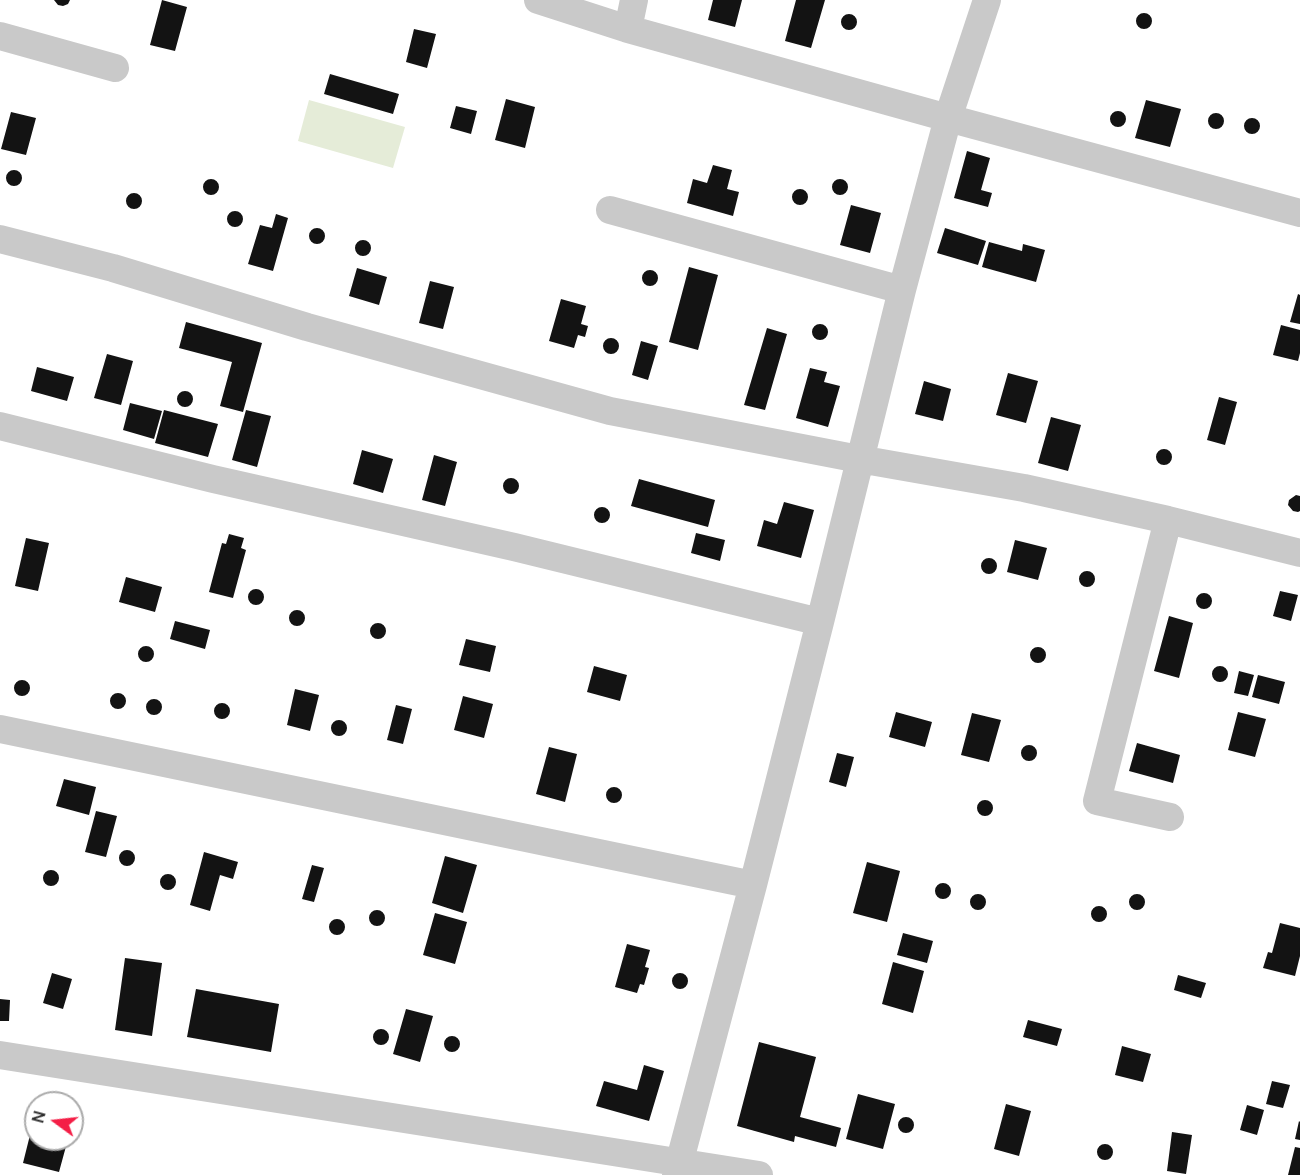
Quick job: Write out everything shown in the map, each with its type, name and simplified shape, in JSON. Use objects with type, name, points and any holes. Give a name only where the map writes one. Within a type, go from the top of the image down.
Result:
[{"type":"street","points":[[538,0],[628,29],[948,118],[1298,205]]},
{"type":"street","points":[[628,29],[634,0]]},
{"type":"street","points":[[677,1169],[753,885],[902,290],[948,118],[987,0]]},
{"type":"street","points":[[0,36],[115,68]]},
{"type":"street","points":[[610,210],[902,290]]},
{"type":"street","points":[[0,239],[113,268],[307,327],[610,411],[1024,488],[1168,520],[1300,553]]},
{"type":"street","points":[[0,426],[213,479],[514,547],[820,622]]},
{"type":"street","points":[[1168,520],[1097,801],[1170,817]]},
{"type":"street","points":[[0,729],[753,885]]},
{"type":"street","points":[[0,1055],[677,1169],[759,1175]]},
{"type":"green space","points":[[309,100],[405,127],[393,168],[298,141]]},
{"type":"building","points":[[54,0],[70,0],[63,6],[58,5]]},
{"type":"building","points":[[162,0],[187,7],[175,51],[150,45]]},
{"type":"building","points":[[713,0],[742,0],[735,27],[708,20]]},
{"type":"building","points":[[796,0],[825,0],[811,48],[785,41]]},
{"type":"building","points":[[1141,13],[1147,13],[1152,21],[1150,27],[1141,29],[1136,24],[1136,18]]},
{"type":"building","points":[[846,14],[852,14],[857,22],[855,28],[846,30],[841,25],[841,19]]},
{"type":"building","points":[[414,29],[436,34],[427,68],[406,62]]},
{"type":"building","points":[[330,74],[399,94],[393,114],[324,94]]},
{"type":"building","points":[[506,99],[535,107],[525,148],[495,140]]},
{"type":"building","points":[[1146,100],[1181,109],[1170,147],[1135,138]]},
{"type":"building","points":[[456,106],[477,111],[471,134],[450,128]]},
{"type":"building","points":[[1115,111],[1121,111],[1126,119],[1124,125],[1115,127],[1110,122],[1110,116]]},
{"type":"building","points":[[11,112],[36,118],[26,155],[1,149]]},
{"type":"building","points":[[1213,113],[1219,113],[1224,121],[1222,127],[1213,129],[1208,124],[1208,118]]},
{"type":"building","points":[[1249,118],[1255,118],[1260,126],[1258,132],[1249,134],[1244,129],[1244,123]]},
{"type":"building","points":[[967,151],[990,158],[981,190],[992,193],[988,207],[954,198]]},
{"type":"building","points":[[713,165],[732,170],[727,189],[739,192],[733,216],[687,203],[693,179],[707,183]]},
{"type":"building","points":[[11,170],[17,170],[22,178],[20,184],[11,186],[6,181],[6,175]]},
{"type":"building","points":[[208,179],[214,179],[219,187],[217,193],[208,195],[203,190],[203,184]]},
{"type":"building","points":[[837,179],[843,179],[848,187],[846,193],[837,195],[832,190],[832,184]]},
{"type":"building","points":[[797,189],[803,189],[808,197],[806,203],[797,205],[792,200],[792,194]]},
{"type":"building","points":[[131,193],[137,193],[142,201],[140,207],[131,209],[126,204],[126,198]]},
{"type":"building","points":[[851,205],[881,213],[870,253],[840,245]]},
{"type":"building","points":[[232,211],[238,211],[243,219],[241,225],[232,227],[227,222],[227,216]]},
{"type":"building","points":[[276,214],[288,218],[273,271],[248,264],[260,225],[272,228]]},
{"type":"building","points":[[314,228],[320,228],[325,236],[323,242],[314,244],[309,239],[309,233]]},
{"type":"building","points":[[945,228],[986,241],[978,265],[937,253]]},
{"type":"building","points":[[360,240],[366,240],[371,248],[369,254],[360,256],[355,251],[355,245]]},
{"type":"building","points":[[989,242],[1022,251],[1023,244],[1045,250],[1036,282],[982,267]]},
{"type":"building","points":[[689,267],[718,275],[698,350],[669,342]]},
{"type":"building","points":[[357,268],[387,277],[379,305],[349,296]]},
{"type":"building","points":[[647,270],[653,270],[658,278],[656,284],[647,286],[642,281],[642,275]]},
{"type":"building","points":[[430,281],[454,287],[443,329],[419,323]]},
{"type":"building","points":[[1298,294],[1300,295],[1300,324],[1290,322]]},
{"type":"building","points":[[561,299],[586,306],[581,324],[588,326],[585,337],[578,335],[574,348],[549,341]]},
{"type":"building","points":[[186,322],[262,343],[243,412],[220,406],[232,362],[179,348]]},
{"type":"building","points":[[817,324],[823,324],[828,332],[826,338],[817,340],[812,335],[812,329]]},
{"type":"building","points":[[1281,325],[1300,330],[1298,361],[1273,355]]},
{"type":"building","points":[[767,328],[787,334],[765,410],[744,405]]},
{"type":"building","points":[[608,338],[614,338],[619,346],[617,352],[608,354],[603,349],[603,343]]},
{"type":"building","points":[[641,341],[658,346],[648,380],[632,375]]},
{"type":"building","points":[[107,354],[133,361],[121,405],[94,398]]},
{"type":"building","points":[[37,367],[74,377],[67,401],[31,391]]},
{"type":"building","points":[[810,368],[827,372],[824,382],[840,386],[828,427],[796,418]]},
{"type":"building","points":[[1008,373],[1038,381],[1026,423],[996,415]]},
{"type":"building","points":[[924,381],[951,389],[943,421],[915,414]]},
{"type":"building","points":[[182,391],[188,391],[193,399],[191,405],[182,407],[177,402],[177,396]]},
{"type":"building","points":[[1219,397],[1237,402],[1225,445],[1207,440]]},
{"type":"building","points":[[130,403],[162,411],[154,439],[123,430]]},
{"type":"building","points":[[164,410],[218,424],[208,457],[155,443]]},
{"type":"building","points":[[246,410],[271,416],[257,467],[232,460]]},
{"type":"building","points":[[1051,417],[1081,425],[1068,471],[1038,463]]},
{"type":"building","points":[[1161,449],[1167,449],[1172,457],[1170,463],[1161,465],[1156,460],[1156,454]]},
{"type":"building","points":[[362,450],[393,459],[383,493],[353,484]]},
{"type":"building","points":[[434,455],[457,462],[445,506],[422,500]]},
{"type":"building","points":[[508,478],[514,478],[519,486],[517,492],[508,494],[503,489],[503,483]]},
{"type":"building","points":[[639,479],[715,500],[708,527],[631,506]]},
{"type":"building","points":[[1296,495],[1300,496],[1300,511],[1298,512],[1293,511],[1288,505],[1289,500]]},
{"type":"building","points":[[784,502],[814,510],[801,558],[757,546],[764,520],[777,524]]},
{"type":"building","points":[[599,507],[605,507],[610,515],[608,521],[599,523],[594,518],[594,512]]},
{"type":"building","points":[[696,533],[725,540],[720,561],[691,553]]},
{"type":"building","points":[[229,534],[244,538],[241,548],[246,550],[233,598],[209,592],[222,543],[226,544]]},
{"type":"building","points":[[26,538],[49,543],[38,591],[15,586]]},
{"type":"building","points":[[1015,540],[1047,548],[1038,580],[1007,572]]},
{"type":"building","points":[[986,558],[992,558],[997,566],[995,572],[986,574],[981,569],[981,563]]},
{"type":"building","points":[[1084,571],[1090,571],[1095,579],[1093,585],[1084,587],[1079,582],[1079,576]]},
{"type":"building","points":[[126,577],[162,587],[155,612],[119,602]]},
{"type":"building","points":[[253,589],[259,589],[264,597],[262,603],[253,605],[248,600],[248,594]]},
{"type":"building","points":[[1280,591],[1298,595],[1291,621],[1273,616]]},
{"type":"building","points":[[1201,593],[1207,593],[1212,601],[1210,607],[1201,609],[1196,604],[1196,598]]},
{"type":"building","points":[[294,610],[300,610],[305,618],[303,624],[294,626],[289,621],[289,615]]},
{"type":"building","points":[[1169,616],[1193,623],[1179,678],[1154,671]]},
{"type":"building","points":[[175,621],[210,630],[205,649],[170,639]]},
{"type":"building","points":[[375,623],[381,623],[386,631],[384,637],[375,639],[370,634],[370,628]]},
{"type":"building","points":[[466,639],[496,646],[490,672],[459,665]]},
{"type":"building","points":[[143,646],[149,646],[154,654],[152,660],[143,662],[138,657],[138,651]]},
{"type":"building","points":[[1035,647],[1041,647],[1046,655],[1044,661],[1035,663],[1030,658],[1030,652]]},
{"type":"building","points":[[594,666],[627,675],[620,701],[587,692]]},
{"type":"building","points":[[1217,666],[1223,666],[1228,674],[1226,680],[1217,682],[1212,677],[1212,671]]},
{"type":"building","points":[[1239,671],[1254,675],[1248,696],[1234,693]]},
{"type":"building","points":[[1258,675],[1285,682],[1279,704],[1252,697]]},
{"type":"building","points":[[19,680],[25,680],[30,688],[28,694],[19,696],[14,691],[14,685]]},
{"type":"building","points":[[295,689],[319,695],[310,731],[287,725]]},
{"type":"building","points":[[115,693],[121,693],[126,701],[124,707],[115,709],[110,704],[110,698]]},
{"type":"building","points":[[463,696],[493,704],[484,738],[454,730]]},
{"type":"building","points":[[151,699],[157,699],[162,707],[160,713],[151,715],[146,710],[146,704]]},
{"type":"building","points":[[219,703],[225,703],[230,711],[228,717],[219,719],[214,714],[214,708]]},
{"type":"building","points":[[396,705],[412,709],[403,744],[387,740]]},
{"type":"building","points":[[896,712],[932,722],[925,747],[889,737]]},
{"type":"building","points":[[1238,712],[1266,719],[1255,757],[1228,750]]},
{"type":"building","points":[[972,713],[1001,720],[989,762],[961,755]]},
{"type":"building","points":[[336,720],[342,720],[347,728],[345,734],[336,736],[331,731],[331,725]]},
{"type":"building","points":[[1137,743],[1180,755],[1173,783],[1129,771]]},
{"type":"building","points":[[1026,745],[1032,745],[1037,753],[1035,759],[1026,761],[1021,756],[1021,750]]},
{"type":"building","points":[[549,747],[577,754],[565,802],[536,794]]},
{"type":"building","points":[[837,753],[854,757],[846,787],[829,782]]},
{"type":"building","points":[[64,779],[96,787],[89,815],[56,806]]},
{"type":"building","points":[[611,787],[617,787],[622,795],[620,801],[611,803],[606,798],[606,792]]},
{"type":"building","points":[[982,800],[988,800],[993,808],[991,814],[982,816],[977,811],[977,805]]},
{"type":"building","points":[[96,811],[117,816],[106,857],[85,852]]},
{"type":"building","points":[[124,850],[130,850],[135,858],[133,864],[124,866],[119,861],[119,855]]},
{"type":"building","points":[[204,852],[238,862],[233,879],[220,875],[210,911],[190,905]]},
{"type":"building","points":[[445,856],[477,865],[463,913],[432,903]]},
{"type":"building","points":[[867,862],[900,871],[887,922],[853,913]]},
{"type":"building","points":[[312,865],[324,868],[314,902],[302,899]]},
{"type":"building","points":[[48,870],[54,870],[59,878],[57,884],[48,886],[43,881],[43,875]]},
{"type":"building","points":[[165,874],[171,874],[176,882],[174,888],[165,890],[160,885],[160,879]]},
{"type":"building","points":[[940,883],[946,883],[951,891],[949,897],[940,899],[935,894],[935,888]]},
{"type":"building","points":[[975,894],[981,894],[986,902],[984,908],[975,910],[970,905],[970,899]]},
{"type":"building","points":[[1134,894],[1140,894],[1145,902],[1143,908],[1134,910],[1129,905],[1129,899]]},
{"type":"building","points":[[1096,906],[1102,906],[1107,914],[1105,920],[1096,922],[1091,917],[1091,911]]},
{"type":"building","points":[[374,910],[380,910],[385,918],[383,924],[374,926],[369,921],[369,915]]},
{"type":"building","points":[[435,913],[467,922],[455,964],[423,955]]},
{"type":"building","points":[[334,919],[340,919],[345,927],[343,933],[334,935],[329,930],[329,924]]},
{"type":"building","points":[[1280,923],[1300,928],[1300,956],[1295,976],[1263,968],[1268,952],[1272,953]]},
{"type":"building","points":[[903,933],[933,941],[927,963],[897,955]]},
{"type":"building","points":[[627,944],[650,950],[645,967],[649,968],[644,985],[640,984],[637,993],[615,987]]},
{"type":"building","points":[[125,958],[162,963],[152,1036],[115,1030]]},
{"type":"building","points":[[893,962],[924,971],[913,1013],[882,1004]]},
{"type":"building","points":[[52,973],[72,979],[63,1009],[43,1003]]},
{"type":"building","points":[[677,973],[683,973],[688,981],[686,987],[677,989],[672,984],[672,978]]},
{"type":"building","points":[[1178,975],[1206,983],[1201,998],[1174,990]]},
{"type":"building","points":[[196,989],[279,1004],[271,1052],[187,1037]]},
{"type":"building","points":[[0,999],[10,1000],[9,1021],[0,1021]]},
{"type":"building","points":[[406,1009],[433,1016],[420,1062],[393,1054]]},
{"type":"building","points":[[1028,1020],[1062,1029],[1057,1046],[1023,1037]]},
{"type":"building","points":[[378,1029],[384,1029],[389,1037],[387,1043],[378,1045],[373,1040],[373,1034]]},
{"type":"building","points":[[449,1036],[455,1036],[460,1044],[458,1050],[449,1052],[444,1047],[444,1041]]},
{"type":"building","points":[[759,1042],[816,1057],[800,1117],[841,1128],[836,1147],[795,1136],[794,1142],[737,1126]]},
{"type":"building","points":[[1122,1046],[1151,1054],[1143,1082],[1115,1075]]},
{"type":"building","points":[[644,1065],[664,1071],[649,1121],[596,1106],[604,1081],[637,1090]]},
{"type":"building","points":[[1272,1081],[1290,1085],[1283,1108],[1266,1104]]},
{"type":"building","points":[[858,1094],[895,1104],[883,1149],[846,1139]]},
{"type":"building","points":[[1006,1104],[1031,1111],[1019,1156],[994,1149]]},
{"type":"building","points":[[1247,1105],[1264,1110],[1257,1135],[1240,1130]]},
{"type":"building","points":[[903,1117],[909,1117],[914,1125],[912,1131],[903,1133],[898,1128],[898,1122]]},
{"type":"building","points":[[1300,1122],[1300,1140],[1295,1139]]},
{"type":"building","points":[[1172,1132],[1192,1135],[1186,1174],[1167,1171]]},
{"type":"building","points":[[1102,1144],[1108,1144],[1113,1152],[1111,1158],[1102,1160],[1097,1155],[1097,1149]]},
{"type":"building","points":[[1295,1147],[1300,1148],[1300,1175],[1288,1175]]},
{"type":"building","points":[[26,1151],[65,1151],[59,1172],[23,1163]]}]
